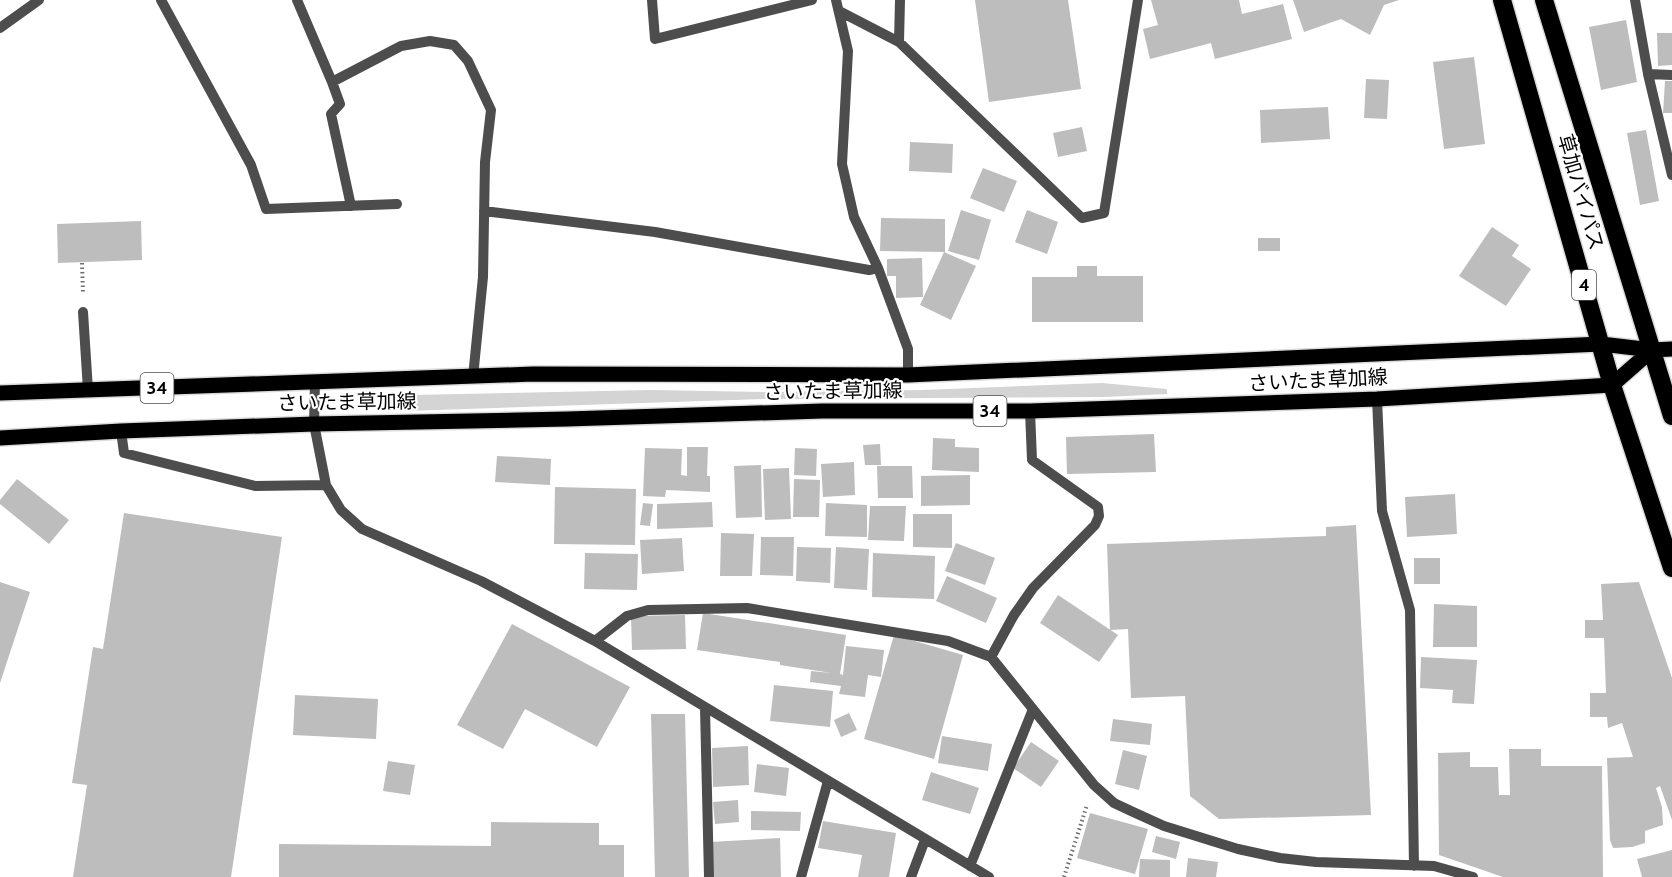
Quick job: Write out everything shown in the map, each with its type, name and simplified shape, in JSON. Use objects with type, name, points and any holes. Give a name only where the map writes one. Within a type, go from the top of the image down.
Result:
[{"type":"highway","name":"草加バイパス","points":[[1502,0],[1612,385],[1672,568]]},
{"type":"highway","name":"草加バイパス","points":[[1544,0],[1672,416]]},
{"type":"main road","name":"さいたま草加線","points":[[0,393],[533,374],[908,375],[1601,344],[1652,350],[1672,349]]},
{"type":"main road","points":[[1612,385],[1652,350]]},
{"type":"main road","name":"さいたま草加線","points":[[0,438],[314,424],[822,411],[1030,411],[1377,399],[1612,385]]},
{"type":"street","points":[[0,28],[39,0]]},
{"type":"street","points":[[161,0],[251,165],[266,209],[397,204]]},
{"type":"street","points":[[297,0],[339,104],[332,114],[351,206]]},
{"type":"street","points":[[652,0],[655,39],[812,0]]},
{"type":"street","points":[[899,42],[900,0]]},
{"type":"street","points":[[837,6],[899,42],[1082,218],[1104,213],[1138,0]]},
{"type":"street","points":[[1635,0],[1648,74],[1672,175]]},
{"type":"street","points":[[837,6],[848,51],[842,164],[854,217],[878,268],[908,349],[908,375]]},
{"type":"street","points":[[332,82],[401,46],[430,41],[454,45],[468,61],[491,110],[484,162],[483,277],[473,377]]},
{"type":"street","points":[[1648,74],[1672,75]]},
{"type":"street","points":[[484,211],[655,232],[869,270],[878,268]]},
{"type":"street","points":[[83,312],[88,390]]},
{"type":"street","points":[[315,382],[314,424],[326,485],[341,510],[363,530],[481,581],[595,641],[989,877]]},
{"type":"street","points":[[1377,399],[1382,511],[1410,610],[1414,867]]},
{"type":"street","points":[[991,657],[1014,615],[1033,588],[1095,525],[1099,516],[1098,507],[1032,460],[1030,411]]},
{"type":"street","points":[[121,431],[124,453],[255,486],[326,485]]},
{"type":"street","points":[[595,641],[627,616],[648,610],[747,608],[948,641],[991,657],[1094,785],[1114,803],[1131,812],[1164,826],[1238,849],[1280,858],[1316,862],[1434,866],[1473,877]]},
{"type":"street","points":[[705,708],[709,877]]},
{"type":"street","points":[[970,866],[1033,709]]},
{"type":"street","points":[[801,877],[828,781]]},
{"type":"street","points":[[911,877],[925,840]]},
{"type":"path","points":[[82,263],[83,312]]},
{"type":"path","points":[[1064,877],[1094,785]]},
{"type":"shaded area","points":[[1102,383],[1167,389],[1167,394],[1105,397],[763,399],[407,411],[403,407],[405,397],[412,395],[651,390],[769,392],[922,390]]},
{"type":"building","points":[[975,0],[1068,0],[1081,89],[989,102]]},
{"type":"building","points":[[1151,0],[1239,0],[1242,14],[1283,4],[1292,39],[1215,59],[1211,43],[1150,59],[1143,29],[1158,25]]},
{"type":"building","points":[[1293,0],[1399,0],[1384,5],[1370,35],[1341,19],[1304,32]]},
{"type":"building","points":[[1626,20],[1637,82],[1601,90],[1589,27]]},
{"type":"building","points":[[1657,33],[1672,33],[1672,65],[1658,66]]},
{"type":"building","points":[[1474,57],[1485,144],[1444,149],[1433,62]]},
{"type":"building","points":[[1366,79],[1389,80],[1387,119],[1364,118]]},
{"type":"building","points":[[1665,81],[1672,81],[1672,113],[1663,113]]},
{"type":"building","points":[[1328,107],[1330,139],[1261,143],[1260,110]]},
{"type":"building","points":[[1082,127],[1087,151],[1058,157],[1053,133]]},
{"type":"building","points":[[1646,130],[1659,201],[1640,205],[1627,133]]},
{"type":"building","points":[[910,142],[953,144],[952,173],[909,171]]},
{"type":"building","points":[[983,168],[1017,181],[1004,212],[970,198]]},
{"type":"building","points":[[961,210],[991,220],[979,260],[948,251]]},
{"type":"building","points":[[1027,210],[1058,222],[1047,254],[1015,242]]},
{"type":"building","points":[[881,218],[945,219],[945,252],[880,251]]},
{"type":"building","points":[[141,221],[142,260],[58,263],[57,224]]},
{"type":"building","points":[[1492,227],[1519,245],[1512,256],[1531,269],[1506,306],[1459,276]]},
{"type":"building","points":[[1258,238],[1280,238],[1280,251],[1258,251]]},
{"type":"building","points":[[944,252],[976,266],[951,320],[920,305]]},
{"type":"building","points":[[922,258],[923,297],[896,298],[896,276],[887,276],[887,259]]},
{"type":"building","points":[[1077,266],[1097,266],[1097,276],[1143,276],[1143,322],[1032,322],[1032,277],[1077,277]]},
{"type":"building","points":[[1154,434],[1156,472],[1067,474],[1066,437]]},
{"type":"building","points":[[933,438],[955,439],[955,447],[979,448],[979,472],[932,470]]},
{"type":"building","points":[[880,444],[881,465],[865,465],[863,445]]},
{"type":"building","points":[[687,447],[708,447],[707,476],[710,476],[710,492],[666,490],[665,497],[643,496],[645,448],[682,449],[681,475],[687,476]]},
{"type":"building","points":[[795,448],[817,449],[816,476],[794,475]]},
{"type":"building","points":[[497,456],[551,459],[550,485],[495,482]]},
{"type":"building","points":[[854,462],[855,495],[823,497],[821,464]]},
{"type":"building","points":[[761,465],[762,517],[736,518],[734,466]]},
{"type":"building","points":[[877,466],[912,466],[913,498],[878,498]]},
{"type":"building","points":[[789,468],[791,519],[765,520],[763,469]]},
{"type":"building","points":[[970,475],[970,505],[921,506],[921,476]]},
{"type":"building","points":[[17,479],[69,520],[49,544],[0,504],[0,500]]},
{"type":"building","points":[[794,479],[820,480],[819,517],[793,517]]},
{"type":"building","points":[[555,487],[636,489],[635,545],[554,544]]},
{"type":"building","points":[[1455,494],[1457,534],[1407,537],[1405,497]]},
{"type":"building","points":[[712,502],[713,527],[657,529],[657,504]]},
{"type":"building","points":[[643,503],[653,504],[650,526],[640,525]]},
{"type":"building","points":[[826,503],[867,505],[867,537],[825,536]]},
{"type":"building","points":[[870,506],[906,506],[904,541],[868,540]]},
{"type":"building","points":[[124,513],[282,537],[231,877],[73,877],[87,785],[72,783],[93,647],[103,649]]},
{"type":"building","points":[[913,514],[952,514],[952,548],[913,547]]},
{"type":"building","points":[[1356,525],[1371,815],[1219,819],[1190,796],[1185,696],[1131,698],[1128,629],[1110,630],[1107,544],[1326,536],[1326,527]]},
{"type":"building","points":[[721,533],[754,534],[752,576],[720,576]]},
{"type":"building","points":[[761,537],[794,537],[793,576],[760,575]]},
{"type":"building","points":[[682,538],[684,571],[642,574],[640,540]]},
{"type":"building","points":[[956,543],[995,558],[985,585],[945,571]]},
{"type":"building","points":[[797,547],[831,548],[830,583],[796,581]]},
{"type":"building","points":[[836,547],[869,549],[867,590],[834,588]]},
{"type":"building","points":[[585,553],[638,554],[637,590],[584,589]]},
{"type":"building","points":[[873,553],[935,556],[934,599],[872,597]]},
{"type":"building","points":[[1414,558],[1440,558],[1440,584],[1414,584]]},
{"type":"building","points":[[947,576],[997,598],[986,623],[936,601]]},
{"type":"building","points":[[0,582],[30,592],[0,683]]},
{"type":"building","points":[[1639,582],[1672,678],[1672,820],[1660,786],[1656,788],[1662,807],[1663,825],[1645,831],[1645,843],[1632,847],[1613,848],[1610,840],[1607,758],[1633,757],[1622,723],[1608,728],[1607,717],[1590,717],[1590,693],[1606,693],[1604,638],[1585,638],[1585,620],[1603,620],[1601,584]]},
{"type":"building","points":[[1058,595],[1118,635],[1099,662],[1040,623]]},
{"type":"building","points":[[1434,604],[1477,606],[1477,647],[1433,647]]},
{"type":"building","points":[[703,613],[846,635],[840,674],[843,675],[846,646],[884,650],[881,677],[868,675],[865,697],[839,694],[841,686],[810,682],[811,671],[832,673],[780,665],[780,662],[697,650]]},
{"type":"building","points":[[685,615],[686,649],[632,650],[631,616]]},
{"type":"building","points":[[512,624],[630,687],[597,747],[525,709],[503,749],[457,725]]},
{"type":"building","points":[[894,635],[963,655],[934,759],[864,739]]},
{"type":"building","points":[[1421,657],[1477,660],[1474,704],[1452,703],[1453,690],[1420,688]]},
{"type":"building","points":[[774,685],[833,691],[830,727],[770,721]]},
{"type":"building","points":[[295,695],[378,699],[376,739],[293,735]]},
{"type":"building","points":[[849,713],[857,730],[841,737],[834,720]]},
{"type":"building","points":[[651,714],[685,714],[689,877],[655,877]]},
{"type":"building","points":[[1113,719],[1152,724],[1150,745],[1110,741]]},
{"type":"building","points":[[942,736],[992,744],[988,771],[938,763]]},
{"type":"building","points":[[1031,742],[1059,761],[1041,787],[1013,768]]},
{"type":"building","points":[[748,746],[749,785],[713,787],[712,748]]},
{"type":"building","points":[[1509,749],[1541,749],[1541,766],[1602,766],[1603,877],[1503,877],[1439,855],[1438,753],[1470,752],[1470,767],[1498,767],[1499,795],[1510,795]]},
{"type":"building","points":[[1123,750],[1147,756],[1139,790],[1115,784]]},
{"type":"building","points":[[388,761],[415,765],[410,795],[383,791]]},
{"type":"building","points":[[757,764],[789,768],[786,796],[754,792]]},
{"type":"building","points":[[931,772],[979,788],[970,814],[922,800]]},
{"type":"building","points":[[738,800],[739,822],[715,824],[713,802]]},
{"type":"building","points":[[751,811],[801,812],[800,831],[751,830]]},
{"type":"building","points":[[1090,813],[1148,829],[1135,874],[1077,858]]},
{"type":"building","points":[[823,821],[896,833],[889,877],[858,877],[862,855],[818,848]]},
{"type":"building","points":[[491,822],[599,823],[599,845],[624,845],[624,877],[279,877],[279,844],[491,846]]},
{"type":"building","points":[[1156,836],[1180,842],[1176,859],[1152,852]]},
{"type":"building","points":[[780,838],[781,877],[712,877],[710,842]]},
{"type":"building","points":[[1672,850],[1672,877],[1642,877],[1637,859]]},
{"type":"building","points":[[1188,858],[1218,862],[1216,877],[1186,877]]},
{"type":"building","points":[[1140,859],[1170,860],[1170,877],[1139,877]]}]
